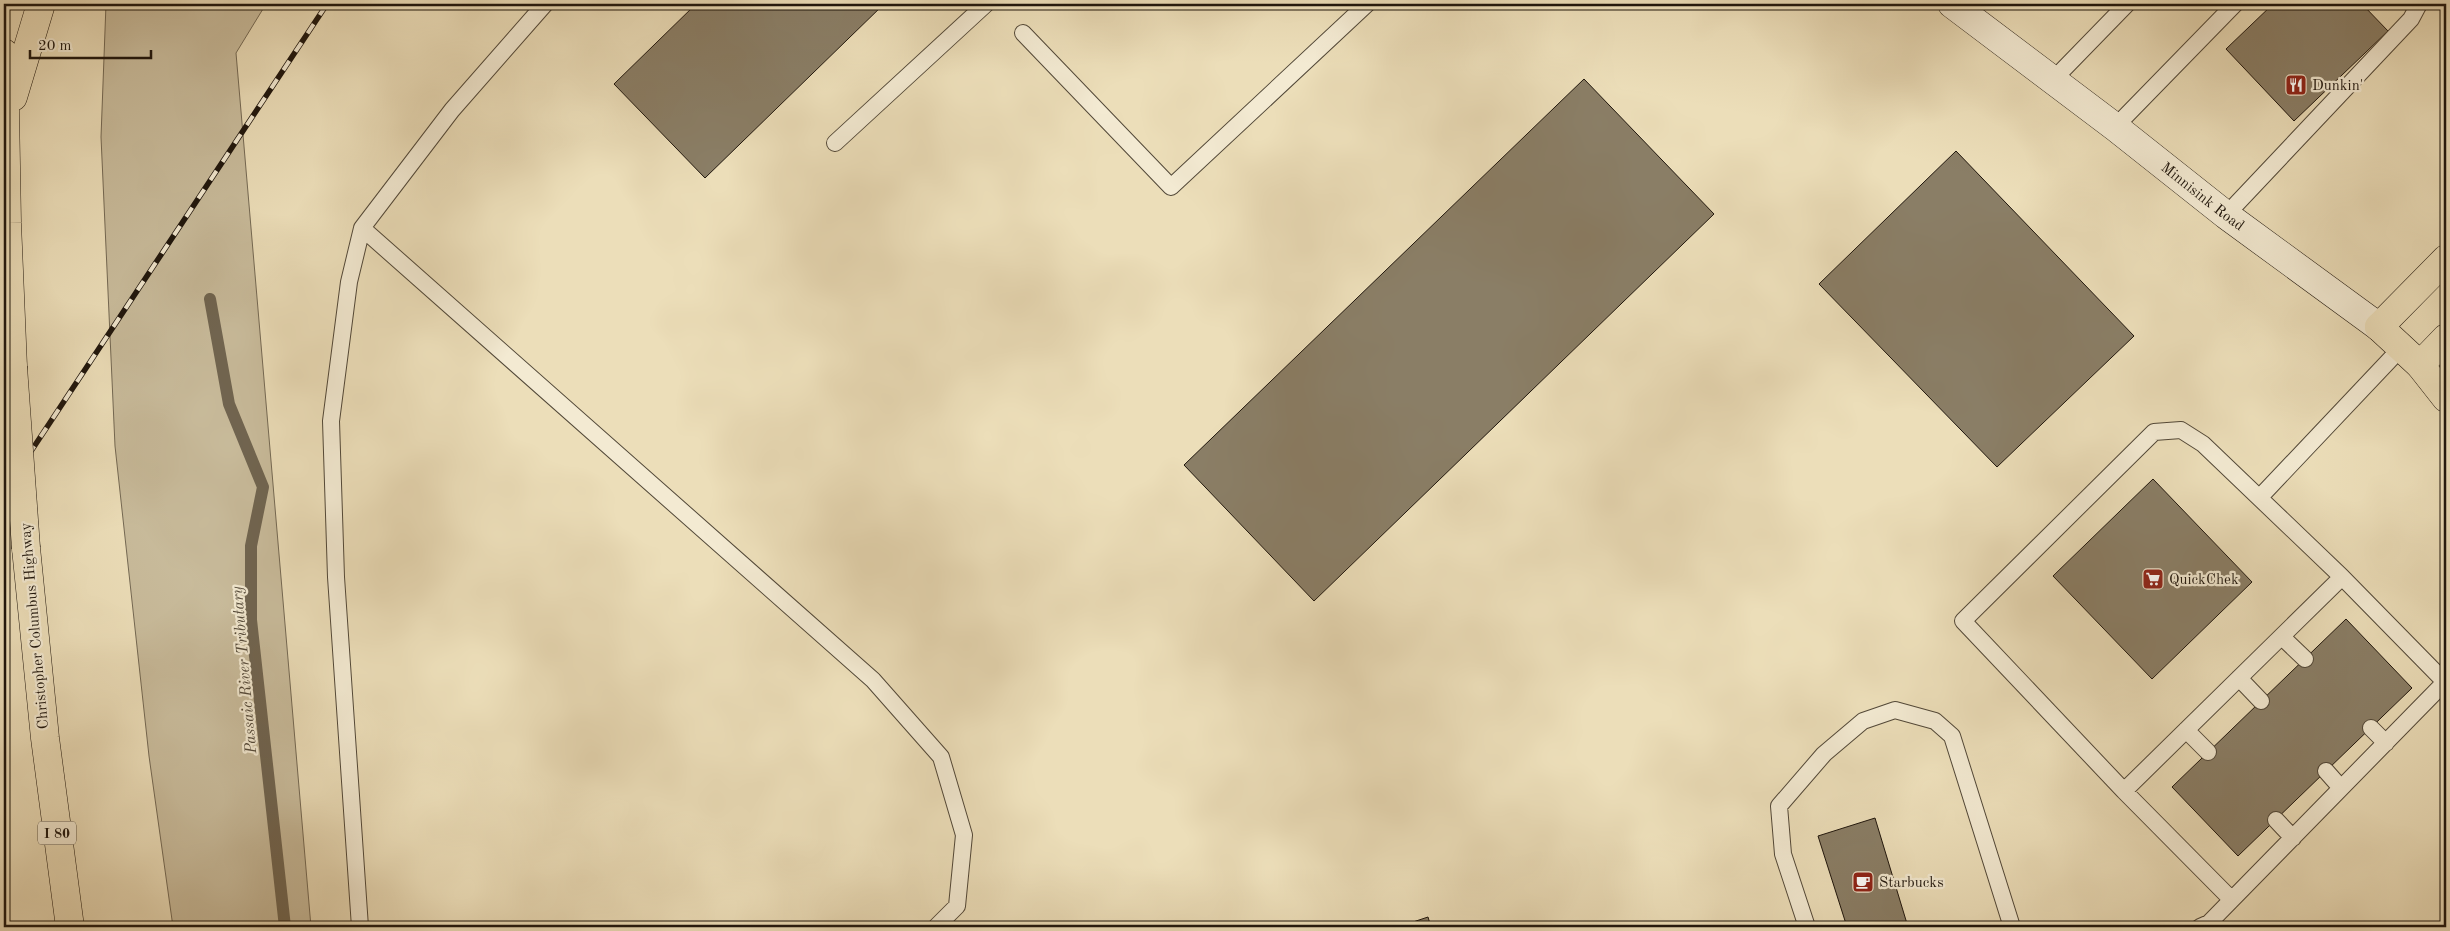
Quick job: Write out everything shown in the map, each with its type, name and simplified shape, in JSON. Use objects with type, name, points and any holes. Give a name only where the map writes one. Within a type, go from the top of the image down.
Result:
[{"type":"main road","points":[[5,123],[41,4]]},
{"type":"main road","name":"Christopher Columbus Highway","points":[[4,53],[13,367],[26,548],[45,738],[70,927]]},
{"type":"main road","points":[[2379,327],[2446,259]]},
{"type":"main road","name":"Minnisink Road","points":[[2379,327],[2411,357],[2446,398]]},
{"type":"main road","points":[[2411,357],[2446,338]]},
{"type":"street","name":"Minnisink Road","points":[[1952,4],[2115,127],[2226,215],[2379,327]]},
{"type":"lane","points":[[360,927],[336,577],[331,421],[349,282],[362,228],[452,110],[545,4]]},
{"type":"lane","points":[[835,143],[986,4]]},
{"type":"lane","points":[[1023,33],[1170,188],[1367,4]]},
{"type":"lane","points":[[2053,80],[2126,4]]},
{"type":"lane","points":[[2115,127],[2235,4]]},
{"type":"lane","points":[[2226,215],[2412,18],[2419,4]]},
{"type":"lane","points":[[362,228],[874,680],[941,757],[964,836],[957,906],[936,927]]},
{"type":"lane","points":[[2260,497],[2411,357]]},
{"type":"lane","points":[[2200,927],[2209,922],[2232,899],[2293,838],[2445,682],[2342,577],[2203,444],[2181,430],[2154,432],[1963,621],[2124,792],[2232,899]]},
{"type":"lane","points":[[2124,792],[2342,577]]},
{"type":"lane","points":[[2282,636],[2305,659]]},
{"type":"lane","points":[[2239,678],[2261,701]]},
{"type":"lane","points":[[1807,927],[1783,854],[1779,806],[1824,754],[1863,721],[1895,710],[1936,721],[1952,736],[2012,927]]},
{"type":"lane","points":[[2372,728],[2386,743]]},
{"type":"lane","points":[[2186,730],[2208,752]]},
{"type":"lane","points":[[2326,771],[2341,788]]},
{"type":"lane","points":[[2276,820],[2293,838]]},
{"type":"shaded area","points":[[106,4],[266,4],[236,53],[311,927],[173,927],[149,756],[115,446],[101,137]]},
{"type":"building","points":[[696,4],[884,4],[705,178],[614,84]]},
{"type":"building","name":"Dunkin'","points":[[2273,4],[2362,4],[2388,31],[2294,121],[2226,49]]},
{"type":"building","points":[[1584,79],[1714,214],[1314,601],[1184,465]]},
{"type":"building","points":[[1956,151],[2134,336],[1997,467],[1819,284]]},
{"type":"building","name":"QuickChek","points":[[2153,479],[2252,582],[2152,679],[2053,576]]},
{"type":"building","points":[[2346,619],[2412,688],[2238,856],[2172,787]]},
{"type":"building","name":"Starbucks","points":[[1875,818],[1908,927],[1847,927],[1818,836]]},
{"type":"building","points":[[1428,917],[1431,927],[1398,927]]},
{"type":"waterway","name":"Passaic River Tributary","points":[[210,299],[229,404],[263,487],[251,546],[251,620],[285,927]]},
{"type":"railway","points":[[4,492],[327,4]]},
{"type":"place","name":"Dunkin'","points":[[2296,85]]},
{"type":"place","name":"QuickChek","points":[[2153,579]]},
{"type":"place","name":"Starbucks","points":[[1863,882]]}]
